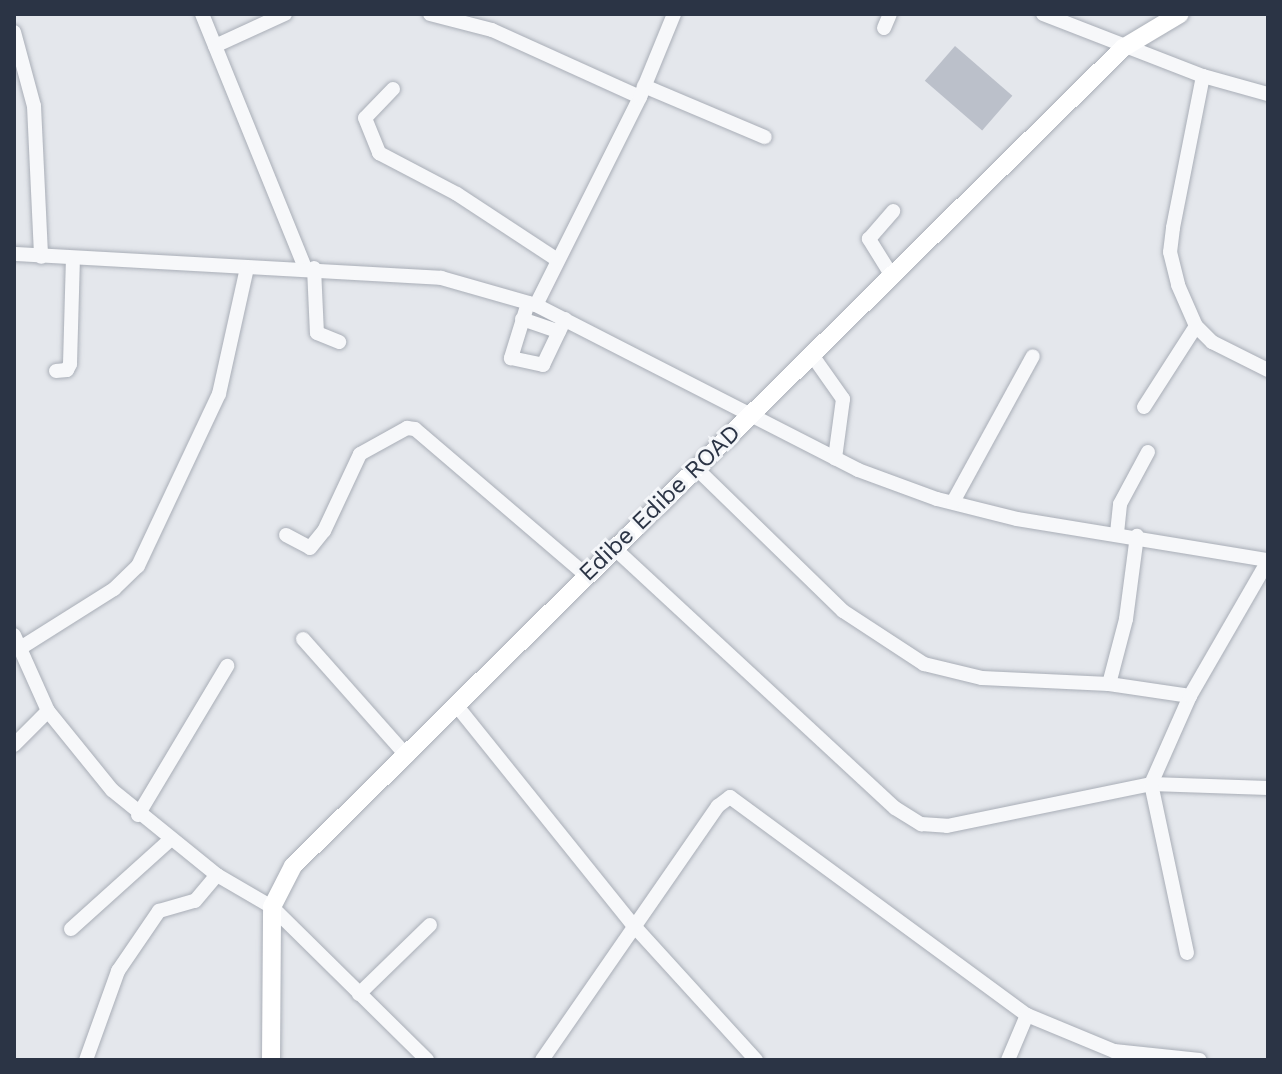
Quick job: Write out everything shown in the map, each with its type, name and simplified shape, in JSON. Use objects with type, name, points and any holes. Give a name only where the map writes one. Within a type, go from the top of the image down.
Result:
[{"type":"main road","name":"Edibe Edibe ROAD","points":[[271,1060],[272,907],[293,866],[457,706],[585,574],[1123,48],[1180,14]]},
{"type":"street","points":[[202,14],[309,268],[317,333],[339,342]]},
{"type":"street","points":[[215,46],[285,14]]},
{"type":"street","points":[[430,14],[492,30],[642,92],[765,137]]},
{"type":"street","points":[[562,326],[543,365],[535,367],[511,358],[522,319],[642,92],[674,14]]},
{"type":"street","points":[[884,28],[890,14]]},
{"type":"street","points":[[1043,14],[1123,48],[1203,76],[1268,94]]},
{"type":"street","points":[[14,32],[34,106],[41,257]]},
{"type":"street","points":[[1203,76],[1170,252],[1178,285],[1196,326],[1212,342],[1268,370]]},
{"type":"street","points":[[393,89],[365,118],[379,153],[457,194],[556,259]]},
{"type":"street","points":[[892,276],[869,239],[893,211]]},
{"type":"street","points":[[14,254],[247,268],[309,268],[441,278],[532,304],[562,326],[753,413],[835,458],[953,502],[1017,519],[1137,536],[1268,561],[1190,696],[1151,784],[1187,953]]},
{"type":"street","points":[[56,371],[67,370],[70,364],[73,259]]},
{"type":"street","points":[[247,268],[219,394],[138,566],[114,589],[18,641],[48,711],[138,815],[217,875],[272,907],[427,1060]]},
{"type":"street","points":[[522,319],[562,326]]},
{"type":"street","points":[[1144,407],[1196,326]]},
{"type":"street","points":[[812,355],[843,399],[835,458]]},
{"type":"street","points":[[953,502],[1033,356]]},
{"type":"street","points":[[286,535],[310,548],[324,531],[360,454],[395,434],[415,429],[585,574]]},
{"type":"street","points":[[1117,533],[1120,504],[1148,452]]},
{"type":"street","points":[[696,468],[843,611],[924,664],[982,678],[1109,684],[1190,696]]},
{"type":"street","points":[[1109,684],[1126,619],[1137,536]]},
{"type":"street","points":[[613,547],[895,808],[921,824],[947,826],[1151,784],[1268,788]]},
{"type":"street","points":[[303,639],[407,756]]},
{"type":"street","points":[[138,815],[227,666]]},
{"type":"street","points":[[457,706],[635,927],[756,1060]]},
{"type":"street","points":[[14,745],[48,711]]},
{"type":"street","points":[[542,1060],[718,806],[730,797],[1027,1015],[1091,1045],[1200,1060]]},
{"type":"street","points":[[71,929],[170,840]]},
{"type":"street","points":[[86,1060],[118,971],[159,911],[195,901],[217,875]]},
{"type":"street","points":[[359,994],[430,925]]},
{"type":"street","points":[[1008,1060],[1027,1015]]},
{"type":"building","points":[[955,46],[1012,96],[982,131],[925,81]]}]
